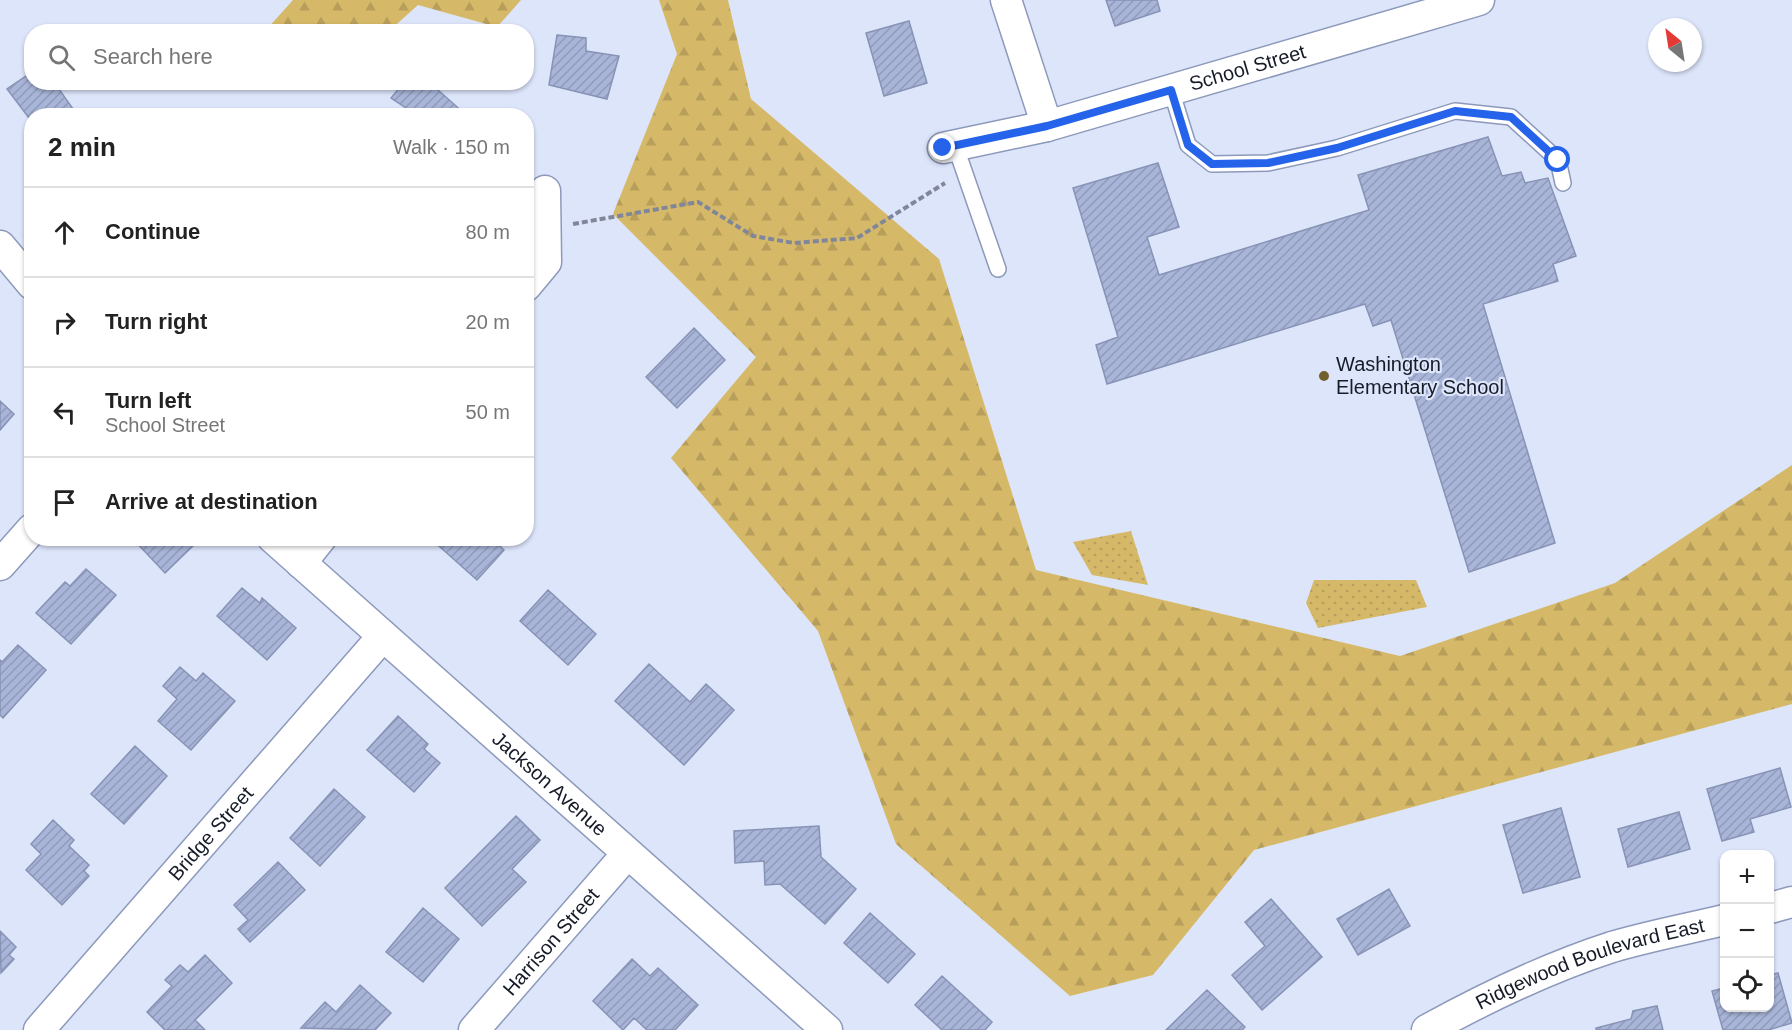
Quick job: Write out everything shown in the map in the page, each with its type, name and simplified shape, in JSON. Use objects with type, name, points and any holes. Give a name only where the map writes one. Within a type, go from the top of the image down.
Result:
[{"type":"street","points":[[1006,0],[1047,126]]},
{"type":"street","name":"School Street","points":[[954,155],[1479,0]]},
{"type":"street","points":[[534,276],[546,262],[545,191]]},
{"type":"street","points":[[0,246],[24,274]]},
{"type":"street","points":[[0,564],[24,538]]},
{"type":"street","name":"Jackson Avenue","points":[[282,546],[827,1030]]},
{"type":"street","points":[[301,563],[315,546]]},
{"type":"street","name":"Bridge Street","points":[[39,1030],[383,636]]},
{"type":"street","name":"Harrison Street","points":[[474,1030],[627,854]]},
{"type":"street","points":[[1774,907],[1792,902]]},
{"type":"street","name":"Ridgewood Boulevard East","points":[[1427,1030],[1484,998],[1548,969],[1614,947],[1720,921]]},
{"type":"lane","points":[[1171,90],[1188,145],[1212,164],[1268,163],[1337,148],[1455,111],[1511,117],[1558,160],[1563,183]]},
{"type":"lane","points":[[954,155],[998,269]]},
{"type":"path","points":[[546,229],[698,202],[753,236],[795,243],[857,238],[954,155]]},
{"type":"green space","points":[[293,0],[521,0],[500,24],[486,24],[418,5],[397,24],[271,24]]},
{"type":"green space","points":[[659,0],[728,0],[751,99],[939,259],[1036,570],[1400,656],[1615,583],[1792,465],[1792,704],[1254,850],[1153,975],[1070,996],[896,844],[818,631],[671,458],[756,357],[613,214],[677,54]]},
{"type":"green space","points":[[1131,531],[1148,585],[1092,575],[1073,542]]},
{"type":"green space","points":[[1314,580],[1416,580],[1427,607],[1318,628],[1306,603]]},
{"type":"building","points":[[1106,0],[1157,0],[1160,11],[1115,26]]},
{"type":"building","points":[[909,21],[927,83],[884,96],[866,33]]},
{"type":"building","points":[[557,35],[586,38],[586,51],[619,56],[607,99],[549,85]]},
{"type":"building","points":[[24,77],[24,90],[60,90],[72,108],[24,108],[24,111],[7,89]]},
{"type":"building","points":[[398,90],[438,90],[458,108],[406,108],[391,98]]},
{"type":"building","name":"Washington Elementary School","points":[[1488,137],[1502,176],[1521,172],[1525,183],[1548,178],[1576,256],[1553,264],[1558,281],[1483,304],[1555,543],[1469,572],[1391,320],[1373,326],[1365,304],[1107,384],[1096,345],[1118,337],[1073,188],[1158,163],[1179,227],[1147,237],[1159,275],[1369,210],[1358,175]]},
{"type":"building","points":[[694,328],[725,360],[677,408],[646,377]]},
{"type":"building","points":[[0,401],[14,414],[0,430]]},
{"type":"building","points":[[140,546],[193,546],[165,573]]},
{"type":"building","points":[[439,546],[500,546],[504,550],[477,580]]},
{"type":"building","points":[[86,569],[116,595],[71,644],[36,613],[65,582],[70,586]]},
{"type":"building","points":[[242,588],[260,603],[262,598],[296,628],[267,660],[217,616]]},
{"type":"building","points":[[548,590],[596,634],[568,665],[520,621]]},
{"type":"building","points":[[18,645],[46,670],[3,718],[0,715],[0,660],[2,662]]},
{"type":"building","points":[[649,664],[690,702],[706,684],[734,710],[684,765],[615,701]]},
{"type":"building","points":[[180,667],[196,681],[203,673],[235,701],[191,750],[158,721],[177,699],[163,686]]},
{"type":"building","points":[[398,716],[428,744],[424,749],[440,763],[414,792],[367,750]]},
{"type":"building","points":[[135,746],[167,776],[124,824],[91,794]]},
{"type":"building","points":[[1780,768],[1791,807],[1750,819],[1754,832],[1722,841],[1707,789]]},
{"type":"building","points":[[334,789],[365,817],[320,866],[290,838]]},
{"type":"building","points":[[1561,808],[1580,877],[1523,893],[1503,825]]},
{"type":"building","points":[[1679,812],[1690,849],[1628,867],[1618,829]]},
{"type":"building","points":[[516,816],[540,840],[512,869],[526,882],[482,926],[445,888]]},
{"type":"building","points":[[53,820],[74,840],[69,846],[89,865],[84,871],[89,876],[62,905],[26,870],[41,854],[31,844]]},
{"type":"building","points":[[819,826],[821,857],[856,889],[825,924],[780,884],[765,885],[764,861],[735,863],[734,831]]},
{"type":"building","points":[[278,862],[305,890],[250,942],[238,929],[248,920],[234,905]]},
{"type":"building","points":[[1389,889],[1410,926],[1358,955],[1337,919]]},
{"type":"building","points":[[1271,899],[1322,957],[1262,1010],[1232,975],[1265,946],[1245,922]]},
{"type":"building","points":[[423,908],[459,939],[423,982],[386,952]]},
{"type":"building","points":[[870,913],[915,954],[888,983],[844,943]]},
{"type":"building","points":[[0,931],[16,947],[9,955],[14,959],[1,973]]},
{"type":"building","points":[[205,955],[232,983],[195,1020],[205,1030],[165,1030],[147,1012],[172,986],[165,980],[180,965],[188,972]]},
{"type":"building","points":[[632,959],[650,976],[658,968],[698,1005],[675,1030],[647,1030],[634,1018],[623,1030],[593,1001]]},
{"type":"building","points":[[1778,973],[1792,1023],[1768,1030],[1723,1030],[1712,991],[1720,989],[1720,1012],[1774,1012],[1774,974]]},
{"type":"building","points":[[942,976],[992,1022],[985,1030],[942,1030],[915,1005]]},
{"type":"building","points":[[360,985],[391,1013],[375,1030],[301,1028],[325,1002],[336,1012]]},
{"type":"building","points":[[1207,990],[1245,1027],[1242,1030],[1166,1030]]},
{"type":"building","points":[[1657,1006],[1663,1030],[1596,1030],[1596,1028],[1631,1019],[1633,1011]]},
{"type":"place","name":"Washington Elementary School","points":[[1324,376]]},
{"type":"route","points":[[943,148],[1047,126],[1171,90],[1188,145],[1212,164],[1268,163],[1337,148],[1455,111],[1511,117],[1558,160]]}]
